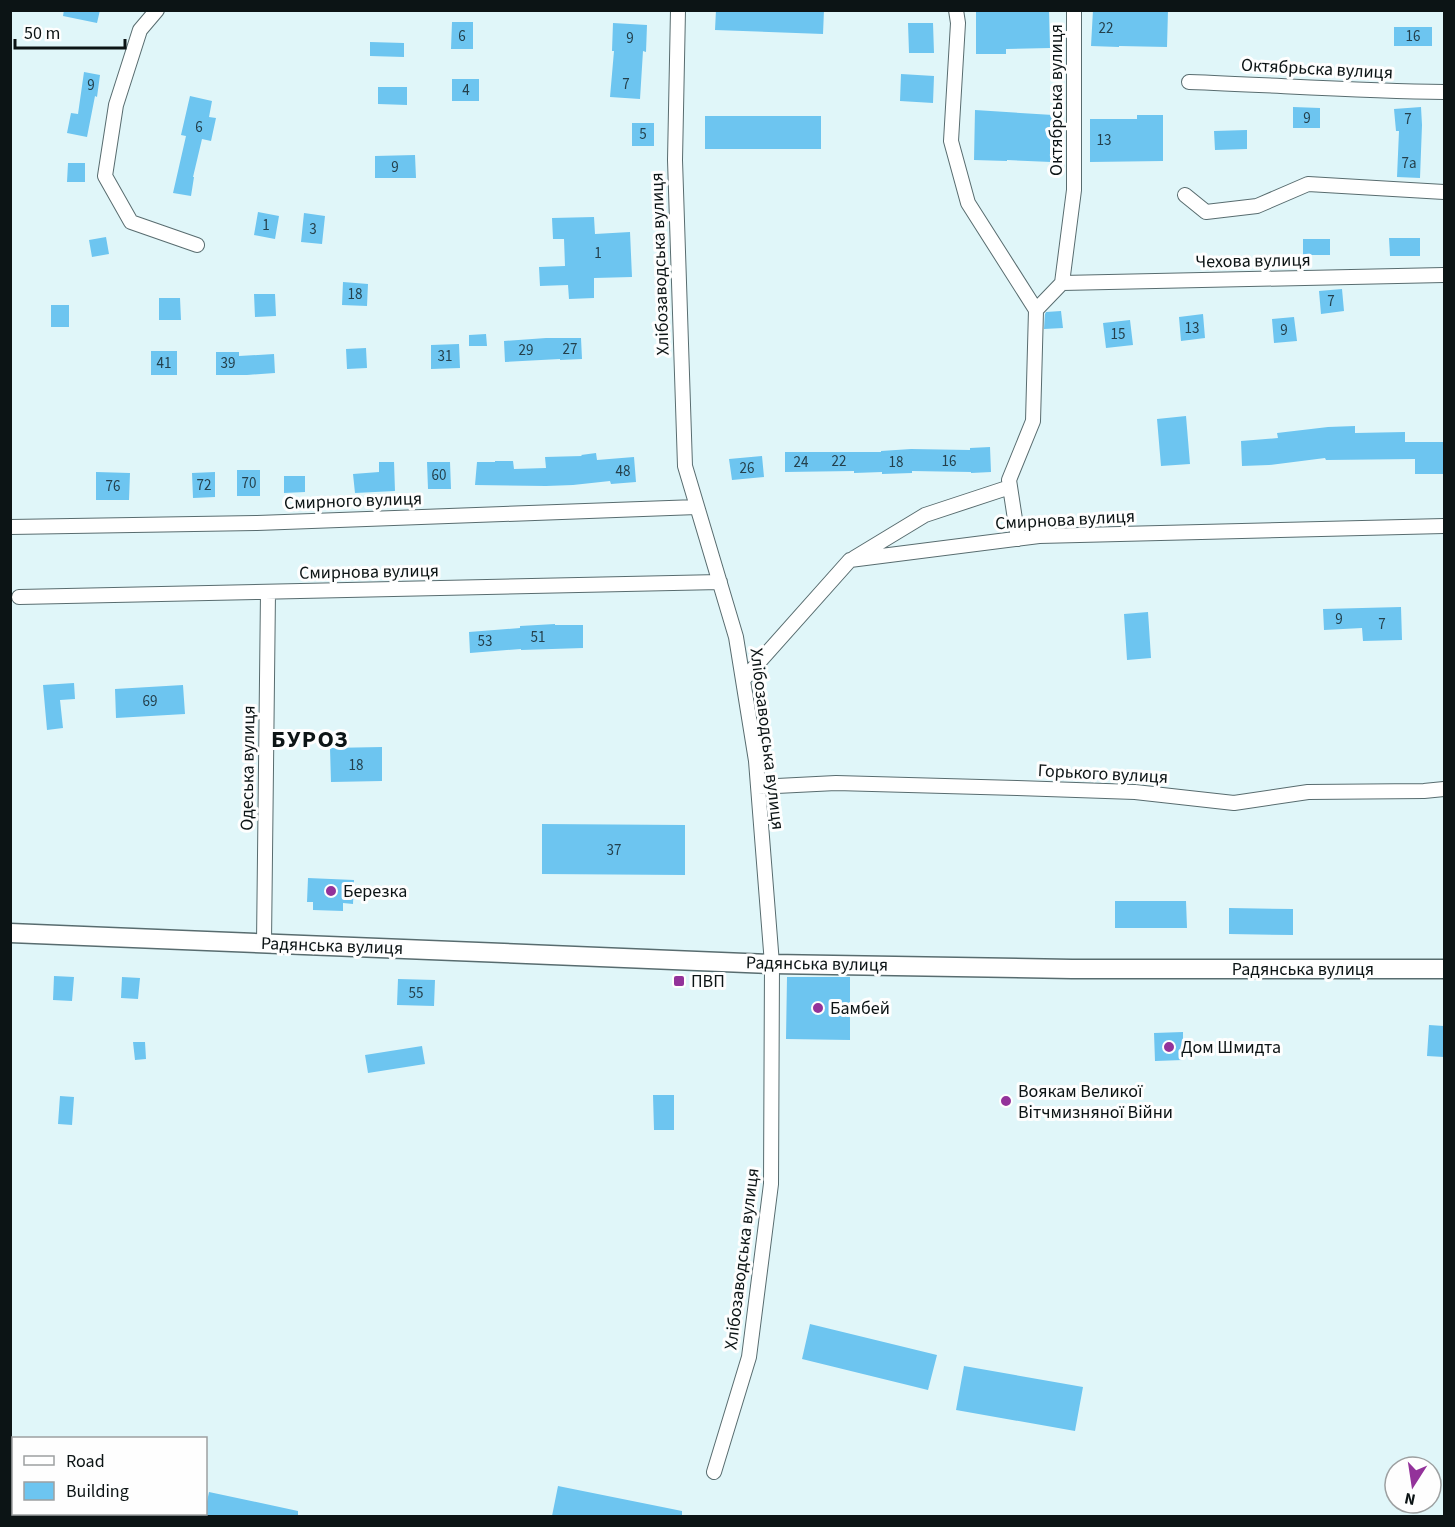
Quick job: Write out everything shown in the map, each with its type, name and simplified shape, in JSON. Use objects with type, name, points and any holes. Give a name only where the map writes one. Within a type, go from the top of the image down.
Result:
[{"type":"street","points":[[157,10],[140,30],[116,105],[105,176],[131,222],[197,245]]},
{"type":"street","name":"Хлібозаводська вулиця","points":[[678,10],[675,160],[685,466],[736,637],[756,761],[772,964],[771,1184],[749,1357],[714,1472]]},
{"type":"street","points":[[956,10],[958,23],[951,141],[968,203],[1036,310],[1033,421],[1008,480],[1018,539]]},
{"type":"street","name":"Октябрська вулиця","points":[[1062,283],[1074,190],[1074,10]]},
{"type":"street","name":"Октябрьска вулиця","points":[[1189,82],[1444,92]]},
{"type":"street","points":[[1185,195],[1206,212],[1257,206],[1308,184],[1444,192]]},
{"type":"street","name":"Чехова вулиця","points":[[1062,283],[1444,275]]},
{"type":"street","points":[[1036,310],[1062,283]]},
{"type":"street","points":[[743,680],[850,560],[925,515],[1010,488]]},
{"type":"street","name":"Смирного вулиця","points":[[10,527],[257,523],[697,507]]},
{"type":"street","name":"Смирнова вулиця","points":[[850,560],[1039,536],[1444,526]]},
{"type":"street","name":"Смирнова вулиця","points":[[19,597],[720,582]]},
{"type":"street","name":"Одеська вулиця","points":[[264,943],[268,592]]},
{"type":"street","name":"Горького вулиця","points":[[758,787],[836,783],[1017,788],[1135,792],[1234,803],[1308,792],[1444,789]]},
{"type":"street","name":"Радянська вулиця","points":[[10,933],[772,964],[1072,969],[1444,969]]},
{"type":"building","points":[[64,10],[100,10],[97,23],[63,16]]},
{"type":"building","points":[[716,10],[824,10],[823,34],[715,30]]},
{"type":"building","points":[[976,10],[1049,10],[1050,48],[1006,49],[1006,54],[976,54]]},
{"type":"building","points":[[1093,10],[1168,10],[1167,47],[1091,46]]},
{"type":"building","points":[[452,22],[473,22],[473,49],[451,49]]},
{"type":"building","points":[[613,23],[647,25],[640,99],[610,97],[614,51],[612,51]]},
{"type":"building","points":[[908,23],[933,23],[934,53],[909,53]]},
{"type":"building","points":[[1394,27],[1432,27],[1432,46],[1394,46]]},
{"type":"building","points":[[370,42],[404,43],[404,57],[370,56]]},
{"type":"building","points":[[84,72],[100,75],[87,137],[67,133],[71,113],[78,114]]},
{"type":"building","points":[[901,74],[934,76],[933,103],[900,101]]},
{"type":"building","points":[[452,79],[479,79],[479,101],[452,101]]},
{"type":"building","points":[[378,87],[407,87],[407,105],[378,104]]},
{"type":"building","points":[[190,96],[212,101],[209,117],[216,118],[211,141],[202,139],[191,196],[173,193],[186,136],[181,135]]},
{"type":"building","points":[[1293,107],[1320,108],[1320,128],[1293,128]]},
{"type":"building","points":[[1421,107],[1420,178],[1397,177],[1399,131],[1396,131],[1394,109]]},
{"type":"building","points":[[975,110],[1053,115],[1051,162],[974,160]]},
{"type":"building","points":[[1137,115],[1163,115],[1163,161],[1090,162],[1090,119],[1137,119]]},
{"type":"building","points":[[705,116],[821,116],[821,149],[705,149]]},
{"type":"building","points":[[632,123],[654,123],[654,146],[632,146]]},
{"type":"building","points":[[1247,130],[1247,149],[1215,150],[1214,131]]},
{"type":"building","points":[[415,155],[416,178],[375,178],[375,156]]},
{"type":"building","points":[[68,163],[85,163],[85,182],[67,182]]},
{"type":"building","points":[[258,212],[279,216],[275,239],[254,235]]},
{"type":"building","points":[[304,213],[325,216],[322,244],[301,242]]},
{"type":"building","points":[[594,217],[595,234],[630,232],[632,277],[594,278],[594,298],[569,299],[568,285],[540,286],[539,267],[565,266],[564,239],[553,239],[552,218]]},
{"type":"building","points":[[106,237],[109,254],[92,257],[89,240]]},
{"type":"building","points":[[1389,238],[1420,238],[1420,256],[1390,256]]},
{"type":"building","points":[[1303,239],[1330,239],[1330,255],[1303,255]]},
{"type":"building","points":[[343,282],[368,284],[367,306],[342,305]]},
{"type":"building","points":[[1342,289],[1344,311],[1321,314],[1319,291]]},
{"type":"building","points":[[254,294],[275,294],[276,316],[255,317]]},
{"type":"building","points":[[159,298],[180,298],[181,320],[159,320]]},
{"type":"building","points":[[51,305],[69,305],[69,327],[51,327]]},
{"type":"building","points":[[1061,311],[1063,328],[1044,329],[1046,312]]},
{"type":"building","points":[[1203,314],[1205,338],[1181,341],[1179,317]]},
{"type":"building","points":[[1294,317],[1297,341],[1274,343],[1272,319]]},
{"type":"building","points":[[1130,320],[1133,345],[1106,348],[1103,323]]},
{"type":"building","points":[[486,334],[487,346],[469,346],[469,335]]},
{"type":"building","points":[[581,338],[582,359],[505,362],[504,341]]},
{"type":"building","points":[[459,344],[460,368],[431,369],[431,345]]},
{"type":"building","points":[[366,348],[367,368],[347,369],[346,349]]},
{"type":"building","points":[[151,351],[177,351],[177,375],[151,375]]},
{"type":"building","points":[[216,352],[239,352],[239,356],[274,354],[275,373],[216,375]]},
{"type":"building","points":[[1186,416],[1190,464],[1161,466],[1157,419]]},
{"type":"building","points":[[1355,426],[1355,433],[1405,432],[1405,442],[1444,442],[1444,474],[1415,474],[1415,459],[1326,460],[1325,458],[1242,466],[1241,441],[1278,438],[1277,433]]},
{"type":"building","points":[[990,447],[991,472],[912,471],[912,473],[882,474],[882,472],[854,473],[854,471],[785,472],[785,452],[970,450],[970,448]]},
{"type":"building","points":[[596,453],[597,460],[634,457],[636,482],[611,484],[610,481],[546,486],[475,485],[477,462],[513,461],[514,469],[546,468],[545,457],[582,456]]},
{"type":"building","points":[[762,456],[764,477],[732,480],[729,459]]},
{"type":"building","points":[[379,462],[394,462],[395,491],[355,493],[353,474],[379,472]]},
{"type":"building","points":[[427,462],[450,462],[451,489],[428,489]]},
{"type":"building","points":[[237,470],[260,470],[260,496],[237,496]]},
{"type":"building","points":[[96,472],[130,473],[129,500],[96,500]]},
{"type":"building","points":[[215,472],[215,497],[193,498],[192,473]]},
{"type":"building","points":[[284,476],[305,476],[305,492],[284,493]]},
{"type":"building","points":[[1401,607],[1402,640],[1363,641],[1362,628],[1324,630],[1323,609]]},
{"type":"building","points":[[1148,612],[1151,658],[1127,660],[1124,614]]},
{"type":"building","points":[[555,624],[583,625],[583,648],[470,653],[469,632]]},
{"type":"building","points":[[74,683],[75,699],[60,700],[63,728],[47,730],[43,685]]},
{"type":"building","points":[[183,685],[185,714],[116,718],[115,689]]},
{"type":"building","points":[[382,747],[382,781],[331,782],[330,748]]},
{"type":"building","points":[[542,824],[685,825],[685,875],[542,874]]},
{"type":"building","name":"Березка","points":[[308,878],[354,880],[353,904],[343,903],[343,911],[313,910],[313,902],[307,902]]},
{"type":"building","points":[[1115,901],[1186,901],[1187,928],[1115,928]]},
{"type":"building","points":[[1229,908],[1293,909],[1293,935],[1229,934]]},
{"type":"building","points":[[54,976],[74,977],[72,1001],[53,1000]]},
{"type":"building","points":[[122,977],[140,978],[138,999],[121,998]]},
{"type":"building","name":"Бамбей","points":[[787,977],[850,977],[850,1040],[786,1039]]},
{"type":"building","points":[[398,979],[435,980],[434,1006],[397,1005]]},
{"type":"building","points":[[1429,1025],[1444,1026],[1444,1057],[1427,1056]]},
{"type":"building","name":"Дом Шмидта","points":[[1183,1032],[1183,1060],[1155,1061],[1154,1033]]},
{"type":"building","points":[[133,1042],[145,1042],[146,1059],[135,1060]]},
{"type":"building","points":[[422,1046],[425,1064],[368,1073],[365,1055]]},
{"type":"building","points":[[653,1095],[674,1095],[674,1130],[654,1130]]},
{"type":"building","points":[[60,1096],[74,1097],[72,1125],[58,1124]]},
{"type":"building","points":[[810,1324],[937,1355],[928,1390],[802,1359]]},
{"type":"building","points":[[964,1366],[1083,1387],[1075,1431],[956,1410]]},
{"type":"building","points":[[558,1486],[682,1511],[682,1516],[552,1516]]},
{"type":"building","points":[[209,1492],[298,1511],[298,1516],[204,1516],[207,1515]]},
{"type":"place","name":"Березка","points":[[331,891]]},
{"type":"place","name":"ПВП","points":[[679,981]]},
{"type":"place","name":"Бамбей","points":[[818,1008]]},
{"type":"place","name":"Дом Шмидта","points":[[1169,1047]]},
{"type":"place","name":"Воякам Великої Вітчмизняної Війни","points":[[1006,1101]]},
{"type":"district","name":"БУРОЗ","points":[[310,739]]}]
